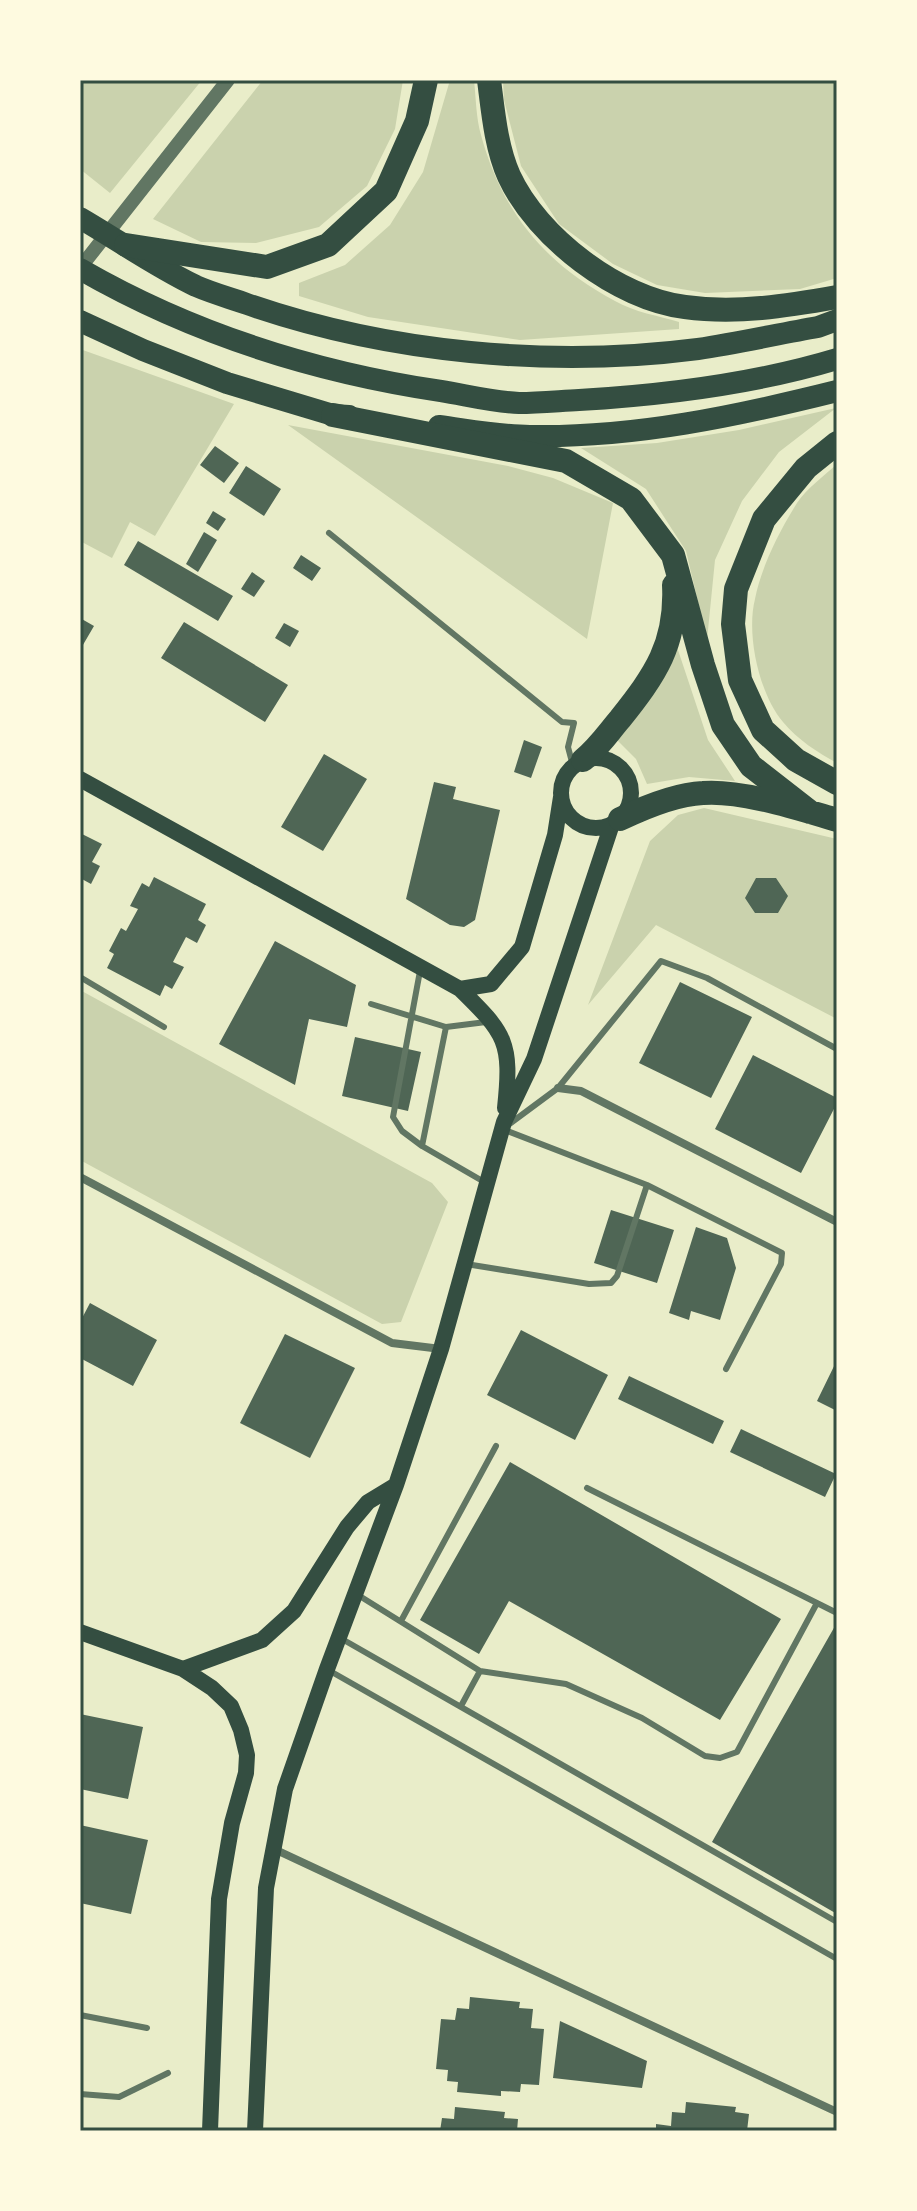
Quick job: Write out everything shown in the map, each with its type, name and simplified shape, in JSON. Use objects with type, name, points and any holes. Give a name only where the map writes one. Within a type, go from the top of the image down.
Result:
[{"type":"highway","points":[[126,245],[267,267],[328,245],[386,191],[417,121],[426,80]]},
{"type":"highway","points":[[489,80],[500,145],[509,176],[543,226],[584,262],[627,289],[682,307],[741,310],[837,297]]},
{"type":"highway","points":[[80,218],[196,286],[284,317],[354,335],[501,355],[570,358],[698,349],[818,327],[837,320]]},
{"type":"highway","points":[[80,269],[103,283],[235,342],[325,370],[517,403],[615,398],[703,388],[837,359]]},
{"type":"highway","points":[[80,321],[227,383],[333,415],[566,461],[631,499],[673,555],[723,725],[751,766],[810,812]]},
{"type":"highway","points":[[333,415],[529,436],[561,435],[640,431],[713,420],[837,391]]},
{"type":"highway","points":[[837,443],[806,468],[764,519],[736,589],[733,624],[740,680],[763,730],[796,760],[837,783]]},
{"type":"highway","points":[[578,763],[596,750],[651,680],[670,638],[675,603],[673,555]]},
{"type":"highway","points":[[616,821],[646,807],[703,793],[760,799],[837,820]]},
{"type":"main road","points":[[255,2131],[266,1888],[285,1789],[396,1485],[441,1349],[503,1126],[534,1059],[616,821],[628,807],[631,796],[625,773],[607,759],[595,758],[578,763],[566,775],[555,835],[522,947],[491,984],[460,989]]},
{"type":"main road","points":[[80,779],[460,989],[492,1021],[505,1044],[509,1070],[503,1126]]},
{"type":"main road","points":[[561,797],[564,808],[579,824],[601,828],[616,821]]},
{"type":"main road","points":[[183,1669],[262,1640],[294,1611],[347,1527],[368,1502],[396,1485]]},
{"type":"main road","points":[[80,1632],[183,1669],[212,1688],[231,1706],[241,1730],[247,1755],[246,1773],[232,1823],[219,1899],[210,2131]]},
{"type":"street","points":[[80,269],[228,80]]},
{"type":"street","points":[[558,1088],[581,1091],[837,1222]]},
{"type":"street","points":[[80,1177],[392,1343],[441,1349]]},
{"type":"street","points":[[274,1849],[837,2112]]},
{"type":"lane","points":[[329,533],[562,722],[574,723],[568,747],[578,763]]},
{"type":"lane","points":[[503,1126],[558,1088],[661,961],[707,978],[837,1049]]},
{"type":"lane","points":[[420,967],[393,1117],[402,1131],[422,1146],[486,1183]]},
{"type":"lane","points":[[80,977],[164,1027]]},
{"type":"lane","points":[[371,1004],[446,1027],[492,1021]]},
{"type":"lane","points":[[422,1146],[446,1027]]},
{"type":"lane","points":[[503,1126],[647,1185],[782,1253],[781,1264],[726,1369]]},
{"type":"lane","points":[[466,1264],[589,1284],[611,1283],[617,1276],[647,1185]]},
{"type":"lane","points":[[401,1621],[496,1446]]},
{"type":"lane","points":[[587,1488],[837,1613]]},
{"type":"lane","points":[[355,1593],[480,1671],[566,1684],[642,1718],[705,1756],[720,1758],[737,1752],[817,1603]]},
{"type":"lane","points":[[338,1637],[837,1922]]},
{"type":"lane","points":[[327,1669],[837,1959]]},
{"type":"lane","points":[[461,1706],[480,1671]]},
{"type":"lane","points":[[80,2015],[147,2028]]},
{"type":"lane","points":[[80,2094],[119,2097],[168,2073]]},
{"type":"green space","points":[[80,80],[202,80],[110,193],[80,169]]},
{"type":"green space","points":[[263,80],[403,80],[395,129],[367,186],[319,227],[256,243],[201,242],[153,219]]},
{"type":"green space","points":[[450,80],[474,80],[479,128],[490,163],[501,188],[529,233],[567,270],[590,286],[622,305],[679,322],[679,329],[520,340],[368,317],[299,296],[299,283],[345,265],[390,225],[423,172]]},
{"type":"green space","points":[[503,80],[837,80],[837,278],[800,289],[705,293],[657,285],[613,264],[559,224],[521,166],[504,100]]},
{"type":"green space","points":[[80,349],[234,404],[155,536],[130,522],[112,558],[80,541]]},
{"type":"green space","points":[[836,408],[779,452],[742,501],[715,560],[707,640],[686,551],[646,489],[581,448],[657,443],[739,430]]},
{"type":"green space","points":[[288,425],[508,466],[553,478],[613,503],[587,639]]},
{"type":"green space","points":[[837,464],[837,763],[801,740],[775,710],[761,680],[752,629],[758,586],[778,537],[801,498]]},
{"type":"green space","points":[[677,647],[708,740],[735,781],[689,777],[647,784],[636,759],[614,737]]},
{"type":"green space","points":[[704,808],[837,839],[837,1019],[656,925],[588,1005],[650,841],[678,815]]},
{"type":"green space","points":[[80,990],[432,1183],[448,1202],[401,1322],[382,1324],[80,1160]]},
{"type":"building","points":[[215,446],[239,463],[224,483],[200,465]]},
{"type":"building","points":[[246,466],[281,489],[264,516],[229,493]]},
{"type":"building","points":[[213,511],[226,519],[218,531],[206,523]]},
{"type":"building","points":[[204,532],[217,540],[198,572],[186,564]]},
{"type":"building","points":[[138,541],[233,596],[218,621],[124,565]]},
{"type":"building","points":[[301,555],[321,568],[312,581],[293,568]]},
{"type":"building","points":[[252,572],[265,581],[254,597],[241,589]]},
{"type":"building","points":[[80,618],[94,626],[80,650]]},
{"type":"building","points":[[184,622],[288,685],[265,722],[161,658]]},
{"type":"building","points":[[284,623],[299,631],[290,647],[275,638]]},
{"type":"building","points":[[524,740],[542,747],[531,778],[514,772]]},
{"type":"building","points":[[324,754],[367,779],[323,851],[281,827]]},
{"type":"building","points":[[434,782],[456,787],[453,799],[500,810],[475,920],[464,927],[450,925],[406,899]]},
{"type":"building","points":[[80,833],[102,844],[92,862],[100,866],[91,884],[80,878]]},
{"type":"building","points":[[154,877],[206,904],[198,920],[206,925],[197,943],[186,937],[173,962],[184,967],[172,989],[165,985],[160,996],[107,968],[114,954],[109,951],[121,928],[126,931],[138,909],[130,906],[142,883],[149,887]]},
{"type":"building","points":[[756,878],[776,878],[788,896],[778,913],[755,913],[745,898]]},
{"type":"building","points":[[275,941],[356,985],[347,1027],[309,1019],[295,1085],[219,1044]]},
{"type":"building","points":[[680,982],[752,1017],[711,1098],[639,1063]]},
{"type":"building","points":[[355,1037],[421,1052],[408,1111],[342,1096]]},
{"type":"building","points":[[753,1055],[837,1098],[801,1173],[715,1129]]},
{"type":"building","points":[[611,1210],[674,1230],[657,1283],[594,1263]]},
{"type":"building","points":[[696,1227],[727,1238],[736,1268],[720,1320],[691,1311],[689,1320],[669,1313]]},
{"type":"building","points":[[90,1303],[157,1340],[133,1386],[80,1358],[80,1322]]},
{"type":"building","points":[[521,1330],[608,1375],[575,1440],[487,1395]]},
{"type":"building","points":[[285,1334],[355,1368],[310,1458],[240,1423]]},
{"type":"building","points":[[837,1360],[837,1411],[817,1401]]},
{"type":"building","points":[[629,1376],[724,1421],[713,1444],[618,1399]]},
{"type":"building","points":[[741,1429],[836,1474],[825,1497],[730,1452]]},
{"type":"building","points":[[510,1462],[781,1619],[720,1720],[509,1601],[479,1654],[420,1620]]},
{"type":"building","points":[[837,1627],[837,1914],[712,1842]]},
{"type":"building","points":[[80,1714],[143,1727],[128,1799],[80,1789]]},
{"type":"building","points":[[80,1825],[148,1840],[131,1914],[80,1903]]},
{"type":"building","points":[[470,1997],[520,2002],[519,2008],[533,2009],[531,2028],[544,2029],[539,2085],[521,2084],[520,2092],[501,2091],[501,2096],[457,2092],[458,2082],[447,2081],[448,2070],[436,2069],[441,2019],[455,2020],[457,2008],[469,2009]]},
{"type":"building","points":[[560,2021],[647,2061],[642,2088],[553,2078]]},
{"type":"building","points":[[686,2102],[736,2107],[735,2112],[749,2114],[747,2131],[656,2131],[656,2124],[671,2126],[672,2112],[685,2113]]},
{"type":"building","points":[[455,2107],[505,2112],[504,2118],[518,2119],[517,2131],[440,2131],[442,2118],[454,2119]]}]
